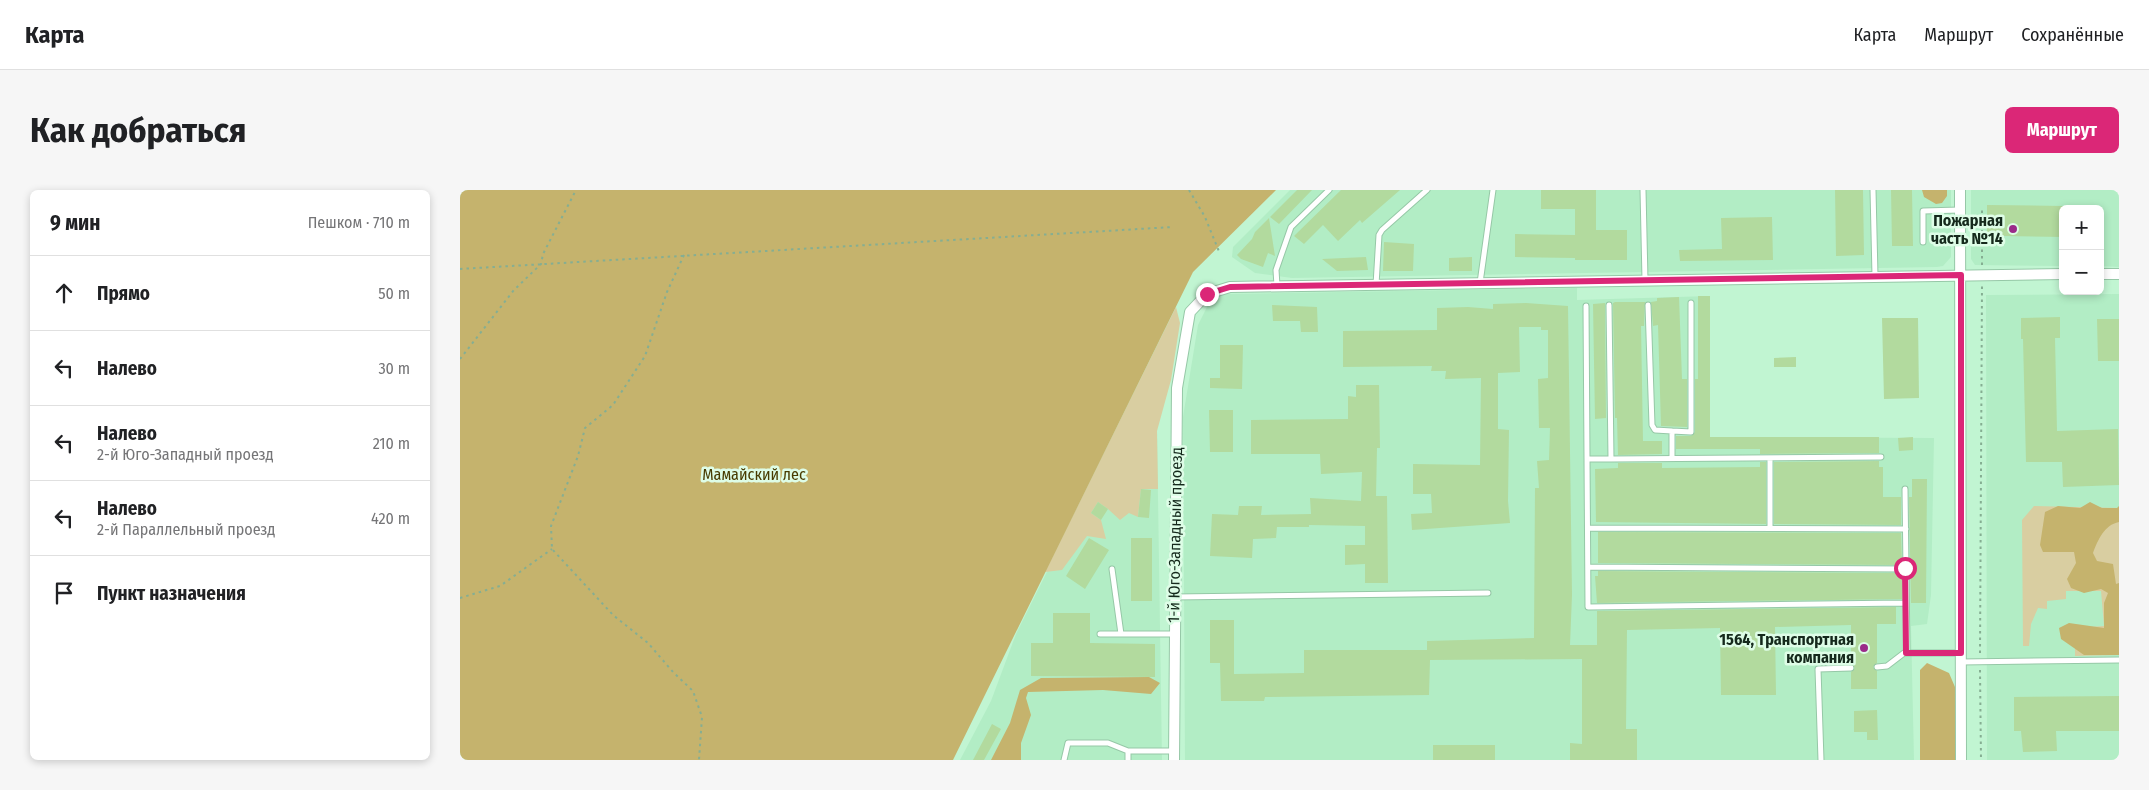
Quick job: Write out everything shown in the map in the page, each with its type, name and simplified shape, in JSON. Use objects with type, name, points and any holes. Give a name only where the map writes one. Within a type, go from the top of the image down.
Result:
[{"type":"street","points":[[1960,190],[1961,760]]},
{"type":"street","points":[[1277,286],[2059,274]]},
{"type":"street","points":[[2104,274],[2119,274]]},
{"type":"street","name":"1-й Юго-Западный проезд","points":[[1174,755],[1177,388],[1190,312],[1207,294],[1230,287],[1277,286]]},
{"type":"lane","points":[[1277,286],[1276,270],[1291,228],[1329,190]]},
{"type":"lane","points":[[1376,285],[1379,235],[1382,230],[1427,190]]},
{"type":"lane","points":[[1480,283],[1493,190]]},
{"type":"lane","points":[[1643,190],[1645,280]]},
{"type":"lane","points":[[1873,190],[1875,276]]},
{"type":"lane","points":[[1923,242],[1923,211],[1960,210]]},
{"type":"lane","points":[[1648,305],[1652,425],[1654,430],[1691,432],[1691,303]]},
{"type":"lane","points":[[1609,305],[1612,459]]},
{"type":"lane","points":[[1586,306],[1588,607],[1905,603]]},
{"type":"lane","points":[[1672,432],[1672,458]]},
{"type":"lane","points":[[1587,459],[1881,457]]},
{"type":"lane","points":[[1770,458],[1770,528]]},
{"type":"lane","points":[[1906,489],[1906,653]]},
{"type":"lane","points":[[1588,528],[1906,529]]},
{"type":"lane","points":[[1588,567],[1905,568]]},
{"type":"lane","points":[[1112,569],[1121,634]]},
{"type":"lane","points":[[1174,597],[1488,593]]},
{"type":"lane","points":[[1100,634],[1174,634]]},
{"type":"lane","points":[[1877,667],[1887,666],[1904,653],[1961,657],[1980,662],[2119,660]]},
{"type":"lane","points":[[1821,760],[1818,669],[1851,668]]},
{"type":"lane","points":[[1064,760],[1068,743],[1108,743],[1128,751],[1174,755]]},
{"type":"lane","points":[[1128,751],[1128,760]]},
{"type":"path","points":[[460,359],[514,290],[541,264],[543,254],[576,190]]},
{"type":"path","points":[[1189,190],[1205,217],[1220,254]]},
{"type":"path","points":[[1981,760],[1982,207]]},
{"type":"path","points":[[460,269],[1173,227]]},
{"type":"path","points":[[684,255],[667,292],[645,356],[613,405],[585,428],[578,456],[551,526],[552,549],[613,615],[648,643],[673,672],[693,691],[702,717],[699,760]]},
{"type":"path","points":[[460,598],[500,586],[552,549]]},
{"type":"shaded area","points":[[1290,190],[1951,190],[1951,257],[1943,266],[1937,267],[1292,278],[1255,273],[1232,257],[1233,247]]},
{"type":"shaded area","points":[[1971,190],[2119,190],[2119,267],[2104,266],[2104,205],[2059,205],[2059,266],[1975,265],[1971,259]]},
{"type":"shaded area","points":[[1577,288],[1577,300],[1710,296],[1710,437],[1934,438],[1931,595],[1927,624],[1911,626],[1914,760],[1185,760],[1183,417],[1198,325],[1211,299],[1226,294]]},
{"type":"shaded area","points":[[2119,294],[2119,760],[1987,760],[1986,295]]},
{"type":"shaded area","points":[[1176,307],[1180,323],[1171,380],[1157,431],[1158,489],[1141,489],[1138,517],[1129,513],[1120,520],[1098,502],[1091,513],[1101,520],[1106,539],[1087,536],[1062,570],[1045,572]]},
{"type":"shaded area","points":[[1157,431],[1162,760],[960,760],[991,701],[1016,634],[1116,433]]},
{"type":"shaded area","points":[[2034,506],[2119,508],[2119,655],[2075,656],[2075,628],[2104,626],[2101,591],[2066,591],[2066,599],[2047,601],[2047,609],[2038,608],[2031,624],[2029,646],[2023,646],[2022,520]]},
{"type":"green space","name":"Мамайский лес","points":[[460,190],[1276,190],[1193,272],[953,760],[460,760]]},
{"type":"green space","points":[[1922,190],[1947,190],[1947,196],[1942,203],[1936,204],[1924,197]]},
{"type":"green space","points":[[2090,502],[2102,508],[2117,508],[2119,506],[2119,522],[2109,526],[2099,538],[2093,553],[2097,561],[2113,564],[2116,584],[2119,583],[2119,655],[2084,655],[2061,639],[2059,628],[2069,623],[2104,628],[2104,603],[2108,593],[2101,589],[2084,593],[2071,588],[2067,579],[2076,563],[2074,552],[2043,552],[2040,545],[2045,512],[2058,506],[2080,508]]},
{"type":"green space","points":[[1927,663],[1949,673],[1955,687],[1955,760],[1920,760],[1920,670]]},
{"type":"green space","points":[[1149,677],[1160,683],[1151,694],[1103,690],[1028,692],[1026,698],[1031,715],[1021,743],[1021,760],[991,760],[1010,723],[1020,690],[1041,678]]},
{"type":"building","points":[[1297,190],[1312,190],[1279,224],[1270,217]]},
{"type":"building","points":[[1341,190],[1400,190],[1362,223],[1360,220],[1338,241],[1323,225],[1304,244],[1294,236]]},
{"type":"building","points":[[1541,190],[1596,190],[1596,230],[1627,230],[1627,260],[1515,257],[1515,234],[1575,235],[1575,209],[1541,209]]},
{"type":"building","points":[[1835,190],[1863,190],[1864,255],[1836,256]]},
{"type":"building","points":[[1891,190],[1912,190],[1913,246],[1892,246]]},
{"type":"building","points":[[1987,205],[2059,206],[2059,237],[2003,236],[2003,241],[1987,241]]},
{"type":"building","points":[[1772,217],[1773,260],[1680,261],[1679,250],[1722,249],[1721,218]]},
{"type":"building","points":[[1269,218],[1275,256],[1268,253],[1263,267],[1241,259],[1237,255]]},
{"type":"building","points":[[1384,242],[1414,244],[1413,271],[1383,271]]},
{"type":"building","points":[[1366,257],[1368,270],[1337,271],[1322,259]]},
{"type":"building","points":[[1472,257],[1472,271],[1449,271],[1449,258]]},
{"type":"building","points":[[1698,296],[1710,296],[1710,437],[1879,437],[1879,453],[1760,454],[1760,449],[1676,449],[1676,436],[1691,436],[1695,432],[1695,379],[1698,379]]},
{"type":"building","points":[[1679,297],[1682,379],[1687,379],[1687,427],[1661,426],[1658,325],[1653,326],[1651,302],[1657,301],[1657,298]]},
{"type":"building","points":[[1645,302],[1644,326],[1641,326],[1643,441],[1662,441],[1662,454],[1618,455],[1617,418],[1615,418],[1613,303]]},
{"type":"building","points":[[1526,303],[1568,306],[1572,595],[1570,645],[1597,645],[1597,611],[1896,607],[1896,624],[1877,624],[1877,663],[1873,667],[1877,671],[1877,689],[1851,689],[1851,672],[1855,668],[1851,664],[1851,625],[1775,627],[1776,695],[1721,695],[1720,628],[1627,630],[1626,729],[1637,729],[1637,760],[1570,760],[1570,743],[1582,744],[1582,659],[1430,660],[1429,695],[1265,697],[1264,701],[1221,701],[1220,663],[1210,663],[1210,620],[1234,620],[1234,674],[1304,673],[1304,650],[1427,650],[1427,641],[1534,638],[1535,488],[1539,488],[1537,461],[1549,460],[1550,428],[1539,428],[1538,379],[1548,378],[1548,330],[1541,330],[1541,327],[1519,327],[1520,372],[1498,373],[1498,429],[1509,430],[1508,501],[1510,523],[1412,530],[1411,514],[1432,513],[1431,494],[1413,494],[1413,464],[1480,465],[1481,378],[1445,379],[1446,371],[1431,371],[1432,366],[1343,367],[1343,331],[1437,330],[1437,308],[1468,307],[1493,309],[1493,304]]},
{"type":"building","points":[[1605,303],[1606,418],[1595,419],[1593,304]]},
{"type":"building","points":[[1272,305],[1317,307],[1318,332],[1301,332],[1300,321],[1273,321]]},
{"type":"building","points":[[2060,317],[2060,338],[2055,338],[2057,431],[2118,429],[2119,485],[2063,487],[2062,462],[2026,462],[2021,318]]},
{"type":"building","points":[[1882,318],[1918,318],[1919,398],[1884,399]]},
{"type":"building","points":[[2097,319],[2119,319],[2119,361],[2098,361]]},
{"type":"building","points":[[1220,345],[1243,345],[1242,389],[1210,388],[1210,378],[1220,378]]},
{"type":"building","points":[[1796,357],[1796,367],[1774,367],[1774,358]]},
{"type":"building","points":[[1356,385],[1379,385],[1380,448],[1377,448],[1376,496],[1387,496],[1388,583],[1365,583],[1365,564],[1345,565],[1345,545],[1365,545],[1365,526],[1309,525],[1309,527],[1277,527],[1276,538],[1253,539],[1252,558],[1210,556],[1212,514],[1238,515],[1239,506],[1262,506],[1261,515],[1311,514],[1310,498],[1361,501],[1362,472],[1321,474],[1320,454],[1251,454],[1251,420],[1348,419],[1348,396],[1356,397]]},
{"type":"building","points":[[1209,410],[1233,410],[1233,452],[1210,452]]},
{"type":"building","points":[[1913,437],[1913,450],[1899,451],[1898,438]]},
{"type":"building","points":[[1879,461],[1879,467],[1883,467],[1883,497],[1901,497],[1901,525],[1774,524],[1774,462]]},
{"type":"building","points":[[1760,462],[1766,462],[1766,524],[1596,522],[1595,469],[1618,468],[1618,463],[1662,463],[1662,468],[1760,467]]},
{"type":"building","points":[[1912,479],[1927,479],[1926,603],[1911,603],[1909,497],[1912,497]]},
{"type":"building","points":[[1141,489],[1151,490],[1149,518],[1138,517]]},
{"type":"building","points":[[1098,502],[1108,509],[1101,520],[1091,513]]},
{"type":"building","points":[[1598,532],[1901,533],[1902,565],[1598,563]]},
{"type":"building","points":[[1089,538],[1109,550],[1085,589],[1066,576]]},
{"type":"building","points":[[1131,538],[1152,538],[1152,601],[1131,601]]},
{"type":"building","points":[[1598,571],[1902,573],[1902,599],[1597,603],[1595,576],[1598,576]]},
{"type":"building","points":[[1053,613],[1090,613],[1090,643],[1155,644],[1155,677],[1031,676],[1031,643],[1053,643]]},
{"type":"building","points":[[2119,696],[2119,731],[2056,731],[2057,751],[2023,752],[2021,731],[2014,731],[2014,697]]},
{"type":"building","points":[[1877,710],[1878,740],[1867,740],[1867,732],[1854,732],[1854,711]]},
{"type":"building","points":[[992,724],[1001,729],[984,760],[973,760]]},
{"type":"building","points":[[1433,745],[1495,745],[1495,760],[1433,760]]},
{"type":"place","name":"Пожарная часть №14","points":[[2013,229]]},
{"type":"place","name":"1564, Транспортная компания","points":[[1864,648]]},
{"type":"route","points":[[1207,294],[1230,287],[1961,275],[1961,653],[1906,653],[1905,568]]}]
